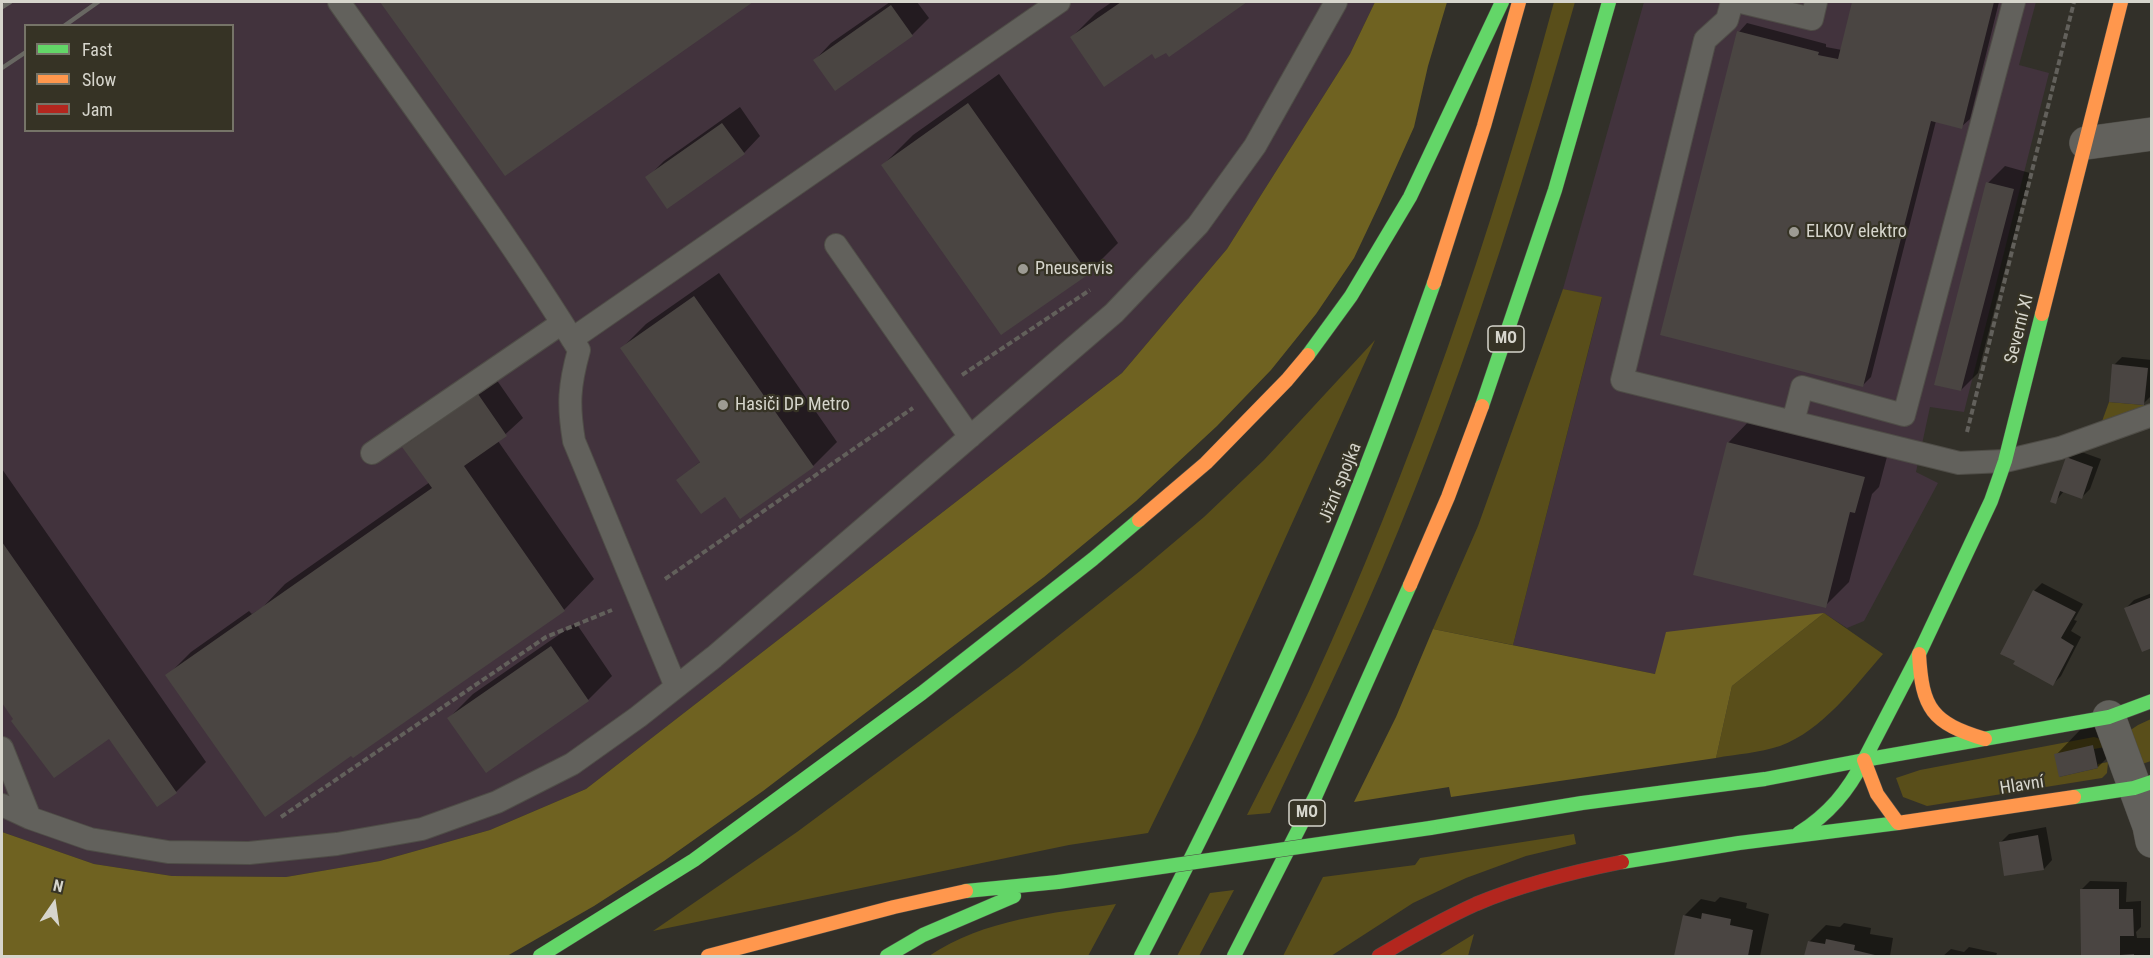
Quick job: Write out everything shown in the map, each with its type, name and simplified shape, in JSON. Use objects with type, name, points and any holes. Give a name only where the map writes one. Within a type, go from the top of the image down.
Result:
[{"type":"main road","points":[[540,957],[694,860],[922,693],[1162,502],[1222,447],[1287,380],[1319,342],[1351,296],[1410,197],[1502,2]]},
{"type":"main road","name":"Jižní spojka","points":[[1141,957],[1244,751],[1284,665],[1356,495],[1409,356],[1453,226],[1502,68],[1519,2]]},
{"type":"main road","name":"MO","points":[[1234,957],[1288,854],[1332,760],[1447,498],[1503,346],[1554,193],[1609,2]]},
{"type":"main road","name":"Severní XI","points":[[1797,834],[1815,824],[1831,810],[1856,778],[1919,654],[1991,501],[2004,461],[2121,2]]},
{"type":"main road","name":"Severní XI","points":[[1919,654],[1922,695],[1931,710],[1959,732],[1985,739]]},
{"type":"main road","points":[[708,957],[894,907],[970,890],[1058,882],[1430,828],[1582,803],[1765,778],[2109,717],[2151,701]]},
{"type":"main road","points":[[1864,760],[1871,784],[1898,824]]},
{"type":"main road","name":"Hlavní","points":[[1379,957],[1424,929],[1458,912],[1521,887],[1591,868],[1797,834],[1898,824],[2143,785]]},
{"type":"main road","points":[[888,957],[923,935],[975,912],[1005,899],[1058,882]]},
{"type":"street","points":[[2086,143],[2151,134]]},
{"type":"street","points":[[2109,717],[2143,785],[2151,841]]},
{"type":"lane","points":[[339,2],[537,283],[579,350],[572,376],[569,412],[574,441],[676,687]]},
{"type":"lane","points":[[372,453],[567,331],[1059,2]]},
{"type":"lane","points":[[2,805],[30,818],[90,839],[168,852],[249,853],[338,844],[422,828],[497,802],[572,764],[714,657],[1114,313],[1198,225],[1254,146],[1336,2]]},
{"type":"lane","points":[[1732,2],[1727,20],[1705,40],[1622,380],[1959,463],[2004,461],[2060,448],[2151,415]]},
{"type":"lane","points":[[1740,2],[1812,19],[1816,2]]},
{"type":"lane","points":[[1793,422],[1802,387],[1904,415],[2014,2]]},
{"type":"lane","points":[[836,245],[970,437]]},
{"type":"lane","points":[[2,748],[30,818]]},
{"type":"path","points":[[1959,463],[2074,2]]},
{"type":"path","points":[[276,850],[274,822],[546,637],[639,597],[1092,288]]},
{"type":"shaded area","points":[[2,2],[1375,2],[1350,54],[1227,249],[1122,373],[586,789],[490,830],[380,861],[286,877],[172,876],[94,864],[2,832]]},
{"type":"shaded area","points":[[1375,2],[1447,2],[1428,66],[1414,127],[1354,258],[1316,314],[1271,370],[1217,426],[1136,501],[1044,577],[763,791],[664,861],[594,906],[507,956],[2,956],[2,832],[94,864],[172,876],[286,877],[380,861],[490,830],[586,789],[1122,373],[1227,249],[1350,54]]},
{"type":"shaded area","points":[[1554,2],[1575,2],[1501,247],[1438,429],[1364,612],[1270,813],[1247,815],[1302,705],[1347,606],[1415,436],[1447,350],[1504,177]]},
{"type":"shaded area","points":[[1644,2],[2036,2],[2019,65],[2049,73],[1964,412],[1930,407],[1916,472],[1938,483],[1864,621],[1847,628],[1824,613],[1655,674],[1513,645],[1602,298],[1563,289]]},
{"type":"shaded area","points":[[1563,289],[1602,297],[1513,645],[1433,629],[1478,526]]},
{"type":"shaded area","points":[[1375,340],[1197,733],[1148,833],[1069,845],[653,931],[797,832],[1018,668],[1140,571],[1204,517],[1264,460]]},
{"type":"shaded area","points":[[2109,402],[2144,405],[2149,407],[2101,424]]},
{"type":"shaded area","points":[[1824,613],[1883,654],[1824,719],[1796,739],[1756,752],[1716,758],[1732,686]]},
{"type":"shaded area","points":[[1824,613],[1732,686],[1716,758],[1451,797],[1449,787],[1354,802],[1396,717],[1433,629],[1655,674],[1666,632]]},
{"type":"shaded area","points":[[2151,719],[2151,761],[2139,765],[2129,731]]},
{"type":"shaded area","points":[[2094,737],[2101,739],[2105,747],[2094,749],[2093,745],[2059,777],[2098,768],[2098,764],[2108,762],[2107,773],[2102,778],[1927,806],[1903,797],[1896,778],[1920,770]]},
{"type":"shaded area","points":[[1574,834],[1576,844],[1526,856],[1466,878],[1413,903],[1331,956],[1283,956],[1323,877],[1415,865],[1420,858]]},
{"type":"shaded area","points":[[1234,890],[1199,956],[1177,956],[1210,893]]},
{"type":"shaded area","points":[[1116,904],[1088,956],[929,956],[950,944],[996,926],[1044,915]]},
{"type":"shaded area","points":[[1474,934],[1468,956],[1438,956]]},
{"type":"building","points":[[380,2],[753,2],[505,176]]},
{"type":"building","points":[[1121,2],[1247,2],[1169,57],[1166,53],[1155,59],[1152,54],[1104,87],[1070,37]]},
{"type":"building","name":"ELKOV elektro","points":[[1852,2],[1994,2],[1962,129],[1931,121],[1863,387],[1660,335],[1737,31],[1838,59]]},
{"type":"building","points":[[891,5],[913,36],[835,91],[813,60]]},
{"type":"building","points":[[968,103],[1089,274],[1001,335],[881,165]]},
{"type":"building","points":[[722,123],[745,154],[667,209],[645,177]]},
{"type":"building","points":[[1986,182],[2014,189],[1961,391],[1934,385]]},
{"type":"building","points":[[694,296],[814,467],[740,519],[725,497],[701,514],[676,480],[700,462],[620,348]]},
{"type":"building","points":[[2112,364],[2148,368],[2144,405],[2109,402]]},
{"type":"building","points":[[478,394],[507,436],[464,466],[565,611],[265,817],[165,675],[432,488],[402,447]]},
{"type":"building","points":[[1727,442],[1865,477],[1855,513],[1850,512],[1826,608],[1693,575]]},
{"type":"building","points":[[2066,457],[2093,467],[2082,499],[2060,491],[2056,504],[2050,502]]},
{"type":"building","points":[[2,542],[177,793],[157,807],[109,739],[54,778],[11,721],[13,719],[2,703]]},
{"type":"building","points":[[2033,590],[2076,612],[2061,638],[2074,646],[2053,686],[2013,664],[2015,661],[2000,654]]},
{"type":"building","points":[[2152,597],[2152,648],[2142,652],[2124,608]]},
{"type":"building","points":[[551,646],[589,701],[486,773],[447,718]]},
{"type":"building","points":[[2093,745],[2098,768],[2059,777],[2054,754]]},
{"type":"building","points":[[2038,835],[2044,870],[2004,876],[1999,842]]},
{"type":"building","points":[[2080,889],[2119,889],[2119,909],[2133,909],[2134,936],[2120,936],[2120,955],[2134,954],[2134,956],[2081,956]]},
{"type":"building","points":[[1702,913],[1731,919],[1730,925],[1753,930],[1748,956],[1674,956],[1683,915],[1701,919]]},
{"type":"building","points":[[1826,939],[1855,945],[1854,950],[1879,956],[1804,956],[1808,941],[1825,944]]},
{"type":"railway","points":[[2,7],[10,2]]},
{"type":"railway","points":[[67,24],[98,2]]},
{"type":"railway","points":[[2,68],[24,53]]},
{"type":"traffic: fast","points":[[1308,355],[1351,296],[1410,197],[1502,2]]},
{"type":"traffic: fast","points":[[1482,406],[1555,190],[1609,2]]},
{"type":"traffic: fast","points":[[1141,956],[1228,784],[1308,609],[1374,447],[1434,283]]},
{"type":"traffic: fast","points":[[1864,760],[1919,654],[1991,501],[2005,461],[2042,314]]},
{"type":"traffic: fast","points":[[540,956],[694,860],[922,693],[1093,559],[1139,520]]},
{"type":"traffic: fast","points":[[1234,956],[1316,795],[1410,585]]},
{"type":"traffic: fast","points":[[1864,760],[2109,717],[2152,701]]},
{"type":"traffic: fast","points":[[1430,828],[1582,803],[1765,779],[1864,760]]},
{"type":"traffic: fast","points":[[1799,833],[1820,818],[1837,801],[1864,760]]},
{"type":"traffic: fast","points":[[2074,797],[2134,788],[2152,782]]},
{"type":"traffic: fast","points":[[1622,862],[1739,843],[1898,823]]},
{"type":"traffic: fast","points":[[1058,882],[1430,828]]},
{"type":"traffic: fast","points":[[966,891],[1058,882]]},
{"type":"traffic: fast","points":[[887,956],[923,935],[1014,896]]},
{"type":"traffic: slow","points":[[1434,283],[1484,126],[1519,2]]},
{"type":"traffic: slow","points":[[2042,314],[2121,2]]},
{"type":"traffic: slow","points":[[1139,520],[1206,463],[1287,380],[1308,355]]},
{"type":"traffic: slow","points":[[1410,585],[1448,497],[1482,406]]},
{"type":"traffic: slow","points":[[1919,654],[1923,688],[1933,711],[1953,727],[1985,739]]},
{"type":"traffic: slow","points":[[1864,760],[1877,794],[1898,823],[2074,797]]},
{"type":"traffic: slow","points":[[708,956],[894,907],[966,891]]},
{"type":"traffic: jam","points":[[1379,956],[1439,922],[1512,890],[1622,862]]},
{"type":"place","name":"ELKOV elektro","points":[[1794,232]]},
{"type":"place","name":"Pneuservis","points":[[1023,269]]},
{"type":"place","name":"Hasiči DP Metro","points":[[723,405]]}]
